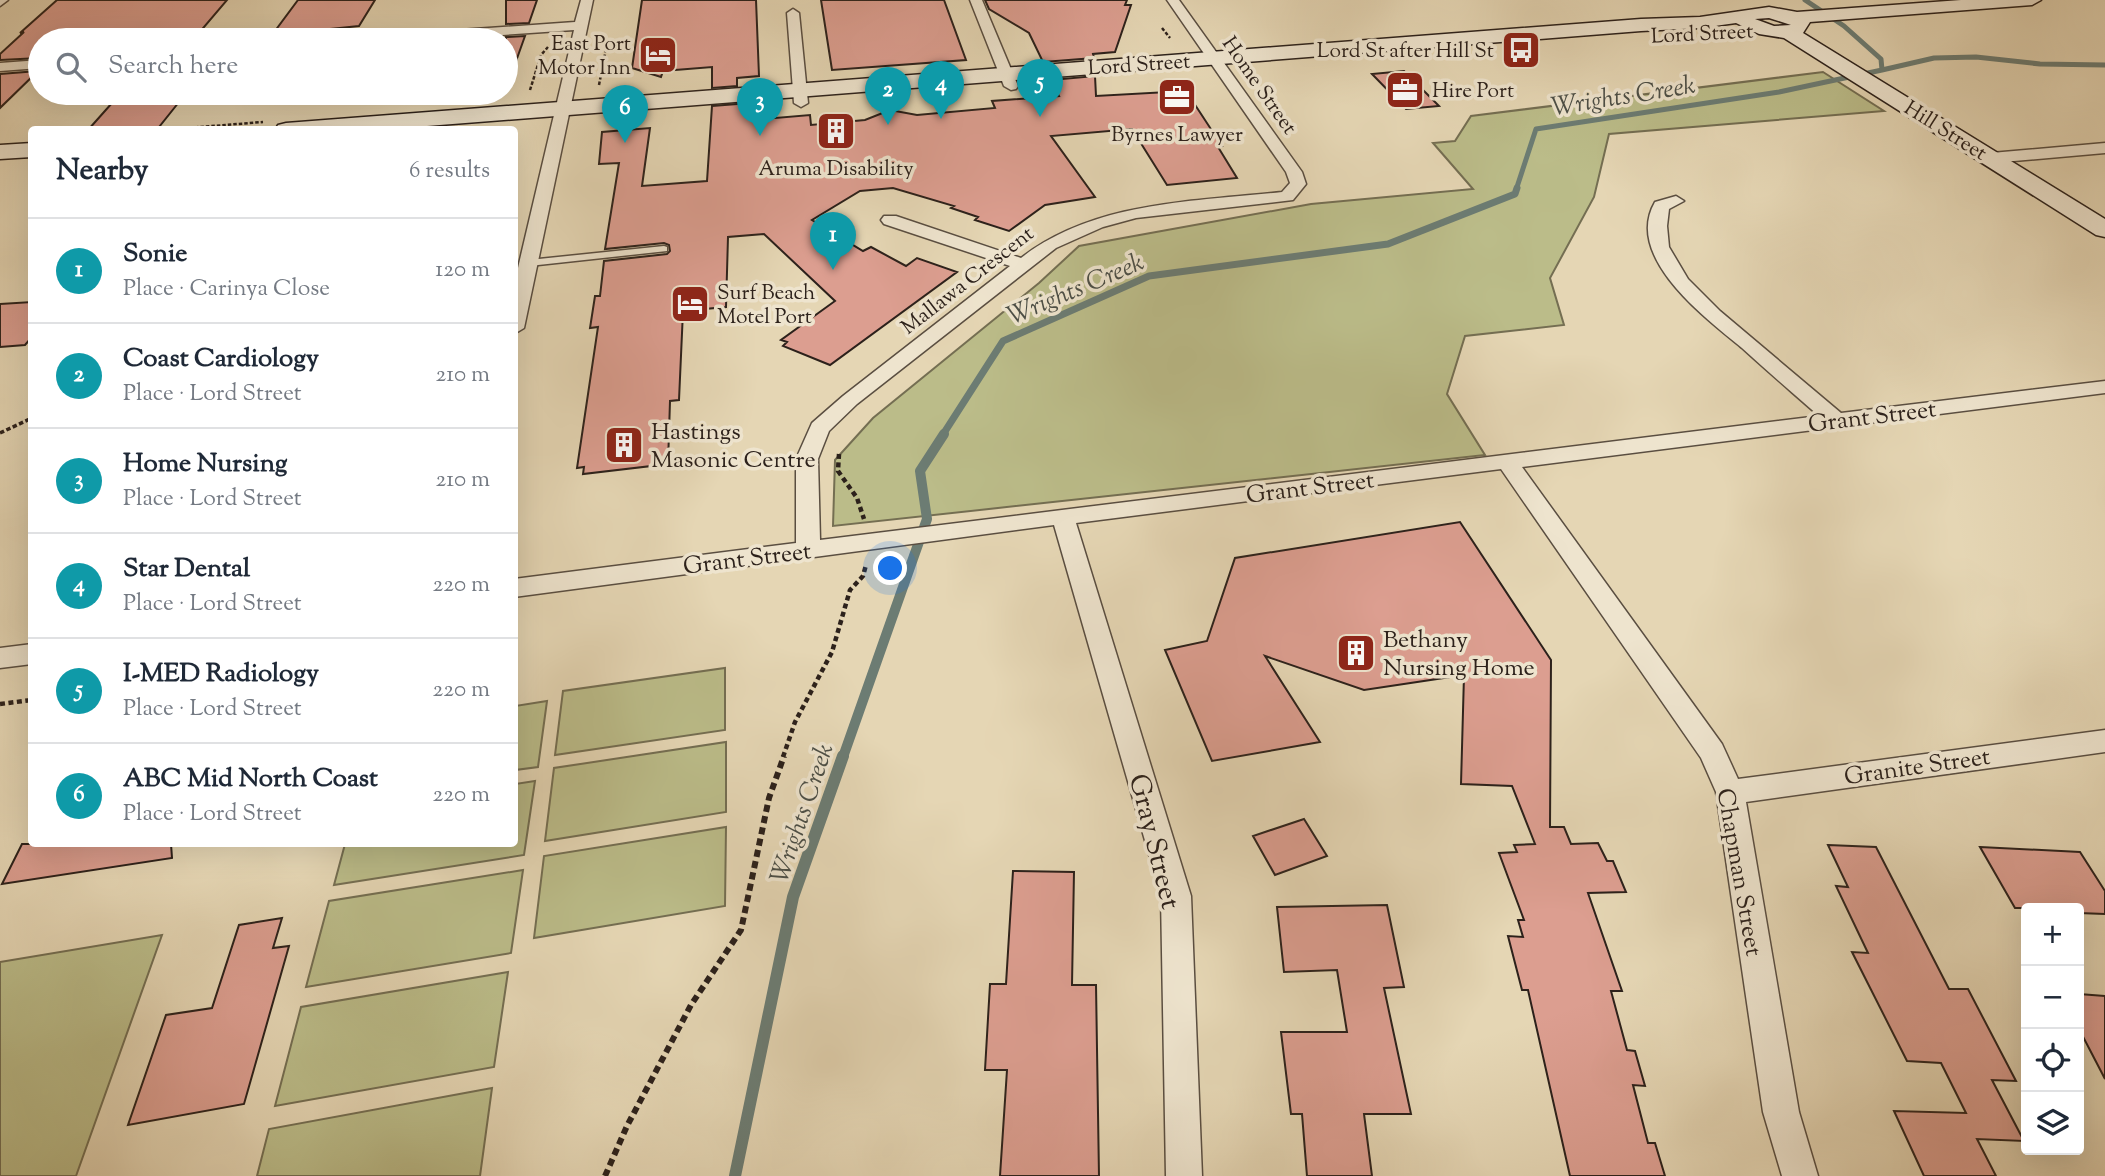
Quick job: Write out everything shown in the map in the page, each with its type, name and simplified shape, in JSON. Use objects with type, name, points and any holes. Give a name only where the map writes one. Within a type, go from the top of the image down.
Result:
[{"type":"main road","name":"Lord Street","points":[[1220,63],[1783,26],[1816,16],[2032,0]]},
{"type":"main road","name":"Lord Street","points":[[359,126],[561,115],[1220,63],[1641,25],[1708,22],[1744,8]]},
{"type":"main road","name":"Hill Street","points":[[1744,8],[1744,21],[1783,26],[2105,230]]},
{"type":"main road","points":[[1744,8],[1771,10],[1783,26]]},
{"type":"main road","name":"Lord Street","points":[[491,126],[561,115]]},
{"type":"main road","points":[[0,152],[28,150]]},
{"type":"main road","points":[[0,166],[28,164]]},
{"type":"street","points":[[518,311],[587,0]]},
{"type":"street","points":[[976,0],[1009,80]]},
{"type":"street","name":"Home Street","points":[[1173,0],[1220,63],[1294,172],[1298,184],[1287,196]]},
{"type":"street","points":[[793,13],[801,96]]},
{"type":"street","points":[[518,30],[581,26]]},
{"type":"street","points":[[0,66],[28,65]]},
{"type":"street","points":[[1991,158],[2105,148]]},
{"type":"street","name":"Mallawa Crescent","points":[[808,550],[807,459],[820,428],[860,391],[1050,244],[1097,223],[1136,212],[1287,196]]},
{"type":"street","points":[[1676,201],[1661,206],[1658,216],[1658,234],[1664,258],[1686,286],[1714,314],[1837,421]]},
{"type":"street","points":[[890,220],[1023,265]]},
{"type":"street","name":"Grant Street","points":[[518,588],[962,529],[2105,387]]},
{"type":"street","name":"Chapman Street","points":[[1508,463],[1712,752],[1730,792],[1781,1112],[1800,1176]]},
{"type":"street","name":"Gray Street","points":[[1062,517],[1176,896],[1184,1176]]},
{"type":"street","points":[[0,658],[28,654]]},
{"type":"street","name":"Granite Street","points":[[1730,792],[2104,743]]},
{"type":"lane","points":[[529,263],[664,249]]},
{"type":"path","points":[[527,102],[541,55],[550,43]]},
{"type":"path","points":[[599,86],[607,44]]},
{"type":"path","points":[[0,433],[28,420]]},
{"type":"path","points":[[839,447],[838,471],[857,499],[866,529]]},
{"type":"path","points":[[605,1176],[627,1126],[691,1005],[741,930],[769,797],[795,722],[832,652],[850,590],[863,576],[869,559]]},
{"type":"path","points":[[0,704],[28,700]]},
{"type":"green space","points":[[1823,72],[1884,111],[1609,134],[1594,197],[1550,278],[1564,325],[1465,336],[1447,394],[1485,455],[833,526],[835,460],[873,418],[1039,283],[1079,246],[1311,204],[1473,189],[1433,143],[1455,141],[1471,116]]},
{"type":"green space","points":[[725,668],[725,730],[555,755],[563,691]]},
{"type":"green space","points":[[547,701],[538,767],[518,770],[518,706]]},
{"type":"green space","points":[[726,742],[726,812],[545,841],[554,768]]},
{"type":"green space","points":[[535,781],[524,855],[334,885],[344,847],[518,847],[518,784]]},
{"type":"green space","points":[[726,827],[725,906],[534,938],[544,856]]},
{"type":"green space","points":[[523,870],[511,953],[306,987],[329,901]]},
{"type":"green space","points":[[162,935],[76,1176],[0,1176],[0,962]]},
{"type":"green space","points":[[508,972],[494,1067],[275,1106],[301,1007]]},
{"type":"green space","points":[[492,1088],[480,1176],[257,1176],[269,1129]]},
{"type":"building","points":[[57,0],[227,0],[203,28],[28,28],[28,59],[0,60],[0,54],[24,32],[20,33]]},
{"type":"building","points":[[298,0],[375,0],[359,26],[277,28]]},
{"type":"building","points":[[506,0],[537,0],[529,23],[506,24]]},
{"type":"building","points":[[642,0],[756,0],[759,76],[737,78],[737,86],[712,88],[712,67],[663,71],[661,77],[632,68]]},
{"type":"building","points":[[821,0],[944,0],[966,60],[832,70]]},
{"type":"building","points":[[985,0],[1127,0],[1125,5],[1131,5],[1115,52],[1093,54],[1094,58],[1043,62],[1029,33],[989,9]]},
{"type":"building","points":[[518,36],[525,36],[518,56]]},
{"type":"building","name":"Hire Port","points":[[1404,71],[1439,106],[1406,109],[1372,74]]},
{"type":"building","points":[[28,72],[28,81],[0,108],[0,74]]},
{"type":"building","points":[[1095,76],[1096,96],[1186,91],[1222,146],[1218,147],[1237,178],[1167,185],[1132,129],[1051,136],[1095,197],[1045,205],[1009,231],[975,220],[978,217],[951,208],[954,206],[893,188],[860,191],[812,220],[863,251],[871,247],[906,266],[917,258],[957,272],[830,365],[783,346],[787,342],[781,340],[835,301],[764,234],[728,237],[726,307],[683,311],[679,400],[670,401],[668,464],[583,474],[584,467],[577,468],[598,327],[590,328],[595,296],[600,296],[604,261],[667,254],[670,251],[669,245],[664,243],[605,249],[619,163],[599,164],[602,132],[650,128],[642,186],[707,181],[712,106],[763,102],[764,119],[810,115],[811,125],[865,120],[890,110],[917,115],[995,108],[992,101],[1059,96],[1051,80]]},
{"type":"building","points":[[110,105],[177,105],[160,126],[92,126]]},
{"type":"building","points":[[28,302],[28,342],[25,345],[0,347],[0,304]]},
{"type":"building","name":"Bethany Nursing Home","points":[[1460,522],[1551,660],[1550,827],[1564,827],[1571,844],[1598,843],[1607,861],[1613,861],[1626,892],[1588,893],[1622,991],[1611,991],[1627,1050],[1635,1051],[1645,1086],[1633,1085],[1648,1143],[1655,1143],[1665,1176],[1570,1176],[1528,990],[1522,990],[1508,936],[1523,937],[1518,920],[1524,920],[1499,853],[1517,852],[1514,845],[1535,844],[1512,786],[1461,784],[1464,675],[1364,690],[1265,656],[1320,742],[1212,761],[1165,650],[1207,641],[1235,558]]},
{"type":"building","points":[[1304,819],[1327,856],[1275,875],[1253,836]]},
{"type":"building","points":[[22,844],[28,844],[28,847],[171,847],[172,858],[2,884]]},
{"type":"building","points":[[1828,845],[1876,847],[1949,989],[1968,989],[2016,1081],[1992,1080],[2021,1135],[2021,1141],[1977,1139],[1996,1176],[1924,1176],[1894,1111],[1966,1113],[1941,1063],[1907,1061],[1852,952],[1868,953],[1836,886],[1848,887]]},
{"type":"building","points":[[1980,847],[2080,852],[2105,891],[2105,914],[2084,913],[2084,903],[2021,903],[2021,908],[2015,908]]},
{"type":"building","points":[[1013,871],[1074,872],[1072,985],[1096,985],[1099,1176],[1000,1176],[1007,1070],[985,1070],[990,984],[1006,984]]},
{"type":"building","points":[[1387,905],[1404,987],[1384,988],[1411,1114],[1364,1114],[1372,1176],[1307,1176],[1302,1114],[1291,1114],[1281,1032],[1347,1032],[1337,970],[1284,972],[1277,907]]},
{"type":"building","points":[[282,918],[273,948],[289,946],[244,1104],[128,1125],[166,1015],[212,1008],[239,925]]},
{"type":"building","points":[[2084,994],[2105,996],[2105,1079],[2084,1039]]},
{"type":"waterway","name":"Wrights Creek","points":[[1805,0],[1844,26],[1881,59],[1882,70]]},
{"type":"waterway","points":[[1882,70],[1934,58],[1976,57],[2040,64],[2105,65]]},
{"type":"waterway","name":"Wrights Creek","points":[[1516,190],[1536,129],[1779,92],[1882,70]]},
{"type":"waterway","name":"Wrights Creek","points":[[942,436],[1003,341],[1149,276],[1388,244],[1515,194],[1517,188]]},
{"type":"waterway","name":"Wrights Creek","points":[[843,757],[927,519],[920,471],[944,434]]},
{"type":"waterway","name":"Wrights Creek","points":[[735,1176],[793,897],[843,756]]},
{"type":"place","name":"Lord St after Hill St","points":[[1521,50]]},
{"type":"place","name":"East Port Motor Inn","points":[[658,55]]},
{"type":"place","name":"Hire Port","points":[[1405,90]]},
{"type":"place","name":"Byrnes Lawyer","points":[[1177,97]]},
{"type":"place","name":"I-MED Radiology","points":[[1040,117]]},
{"type":"place","name":"Star Dental","points":[[941,119]]},
{"type":"place","name":"Coast Cardiology","points":[[888,125]]},
{"type":"place","name":"Aruma Disability","points":[[836,131]]},
{"type":"place","name":"Home Nursing","points":[[760,136]]},
{"type":"place","name":"ABC Mid North Coast","points":[[625,143]]},
{"type":"place","name":"Sonie","points":[[833,270]]},
{"type":"place","name":"Surf Beach Motel Port","points":[[690,304]]},
{"type":"place","name":"Hastings Masonic Centre","points":[[624,445]]},
{"type":"place","name":"Bethany Nursing Home","points":[[1356,653]]}]
